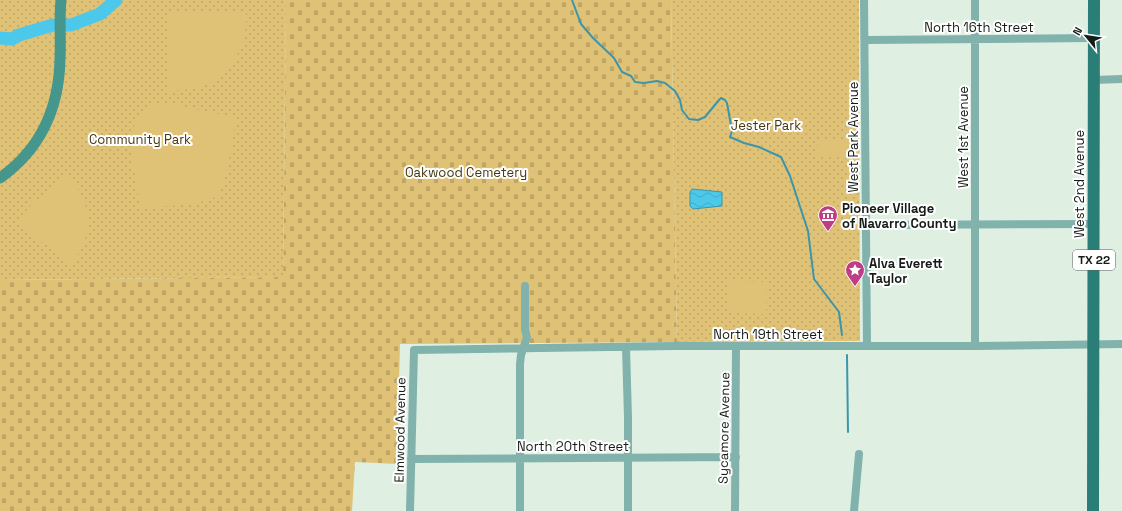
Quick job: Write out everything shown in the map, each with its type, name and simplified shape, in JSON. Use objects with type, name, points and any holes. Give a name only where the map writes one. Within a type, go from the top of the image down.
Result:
[{"type":"main road","name":"West 2nd Avenue","points":[[1093,511],[1094,0]]},
{"type":"street","points":[[0,178],[32,147],[47,122],[54,105],[59,81],[61,0]]},
{"type":"street","name":"West Park Avenue","points":[[864,0],[867,346]]},
{"type":"street","name":"West 1st Avenue","points":[[974,0],[975,346]]},
{"type":"street","name":"North 16th Street","points":[[864,40],[1093,38]]},
{"type":"street","points":[[1093,80],[1122,79]]},
{"type":"street","points":[[866,225],[1094,224]]},
{"type":"street","points":[[520,511],[520,364],[527,337],[524,330],[525,286]]},
{"type":"street","name":"North 19th Street","points":[[414,350],[736,346],[975,346],[1122,344]]},
{"type":"street","name":"Sycamore Avenue","points":[[735,511],[736,346]]},
{"type":"street","points":[[626,347],[628,511]]},
{"type":"street","name":"Elmwood Avenue","points":[[410,511],[414,350]]},
{"type":"street","points":[[854,511],[859,454]]},
{"type":"street","name":"North 20th Street","points":[[411,460],[736,457]]},
{"type":"green space","name":"Community Park","points":[[0,0],[286,0],[283,277],[0,280]]},
{"type":"green space","name":"Oakwood Cemetery","points":[[286,0],[671,0],[677,342],[400,344],[397,464],[355,462],[352,511],[0,511],[0,280],[283,277]]},
{"type":"green space","name":"Jester Park","points":[[671,0],[859,0],[860,341],[677,342]]},
{"type":"green space","points":[[172,12],[246,13],[244,37],[236,58],[221,75],[211,82],[196,88],[169,91],[169,16]]},
{"type":"green space","points":[[162,102],[233,117],[236,119],[227,168],[219,196],[190,204],[140,207],[130,147],[131,133],[140,113],[145,109]]},
{"type":"green space","points":[[818,140],[857,141],[857,158],[817,157]]},
{"type":"green space","points":[[65,174],[81,195],[86,206],[88,218],[85,241],[71,264],[48,243],[38,242],[19,225],[19,219],[35,200],[44,198]]},
{"type":"green space","points":[[728,281],[767,282],[766,314],[727,313]]},
{"type":"water","points":[[692,189],[722,192],[722,206],[693,209],[690,206],[690,192]]},
{"type":"waterway","points":[[66,25],[71,25],[100,14],[116,0]]},
{"type":"waterway","points":[[572,0],[581,24],[614,58],[622,72],[631,76],[635,82],[644,83],[657,81],[665,83],[675,91],[680,100],[682,110],[689,119],[698,120],[705,117],[721,98],[725,100],[727,103],[732,131],[730,137],[759,147],[781,157],[790,176],[808,231],[814,279],[839,312],[842,335]]},
{"type":"waterway","points":[[0,38],[12,39],[19,35],[53,25]]},
{"type":"waterway","points":[[847,355],[848,432]]},
{"type":"place","name":"Pioneer Village of Navarro County","points":[[828,232]]},
{"type":"place","name":"Alva Everett Taylor","points":[[855,287]]}]
